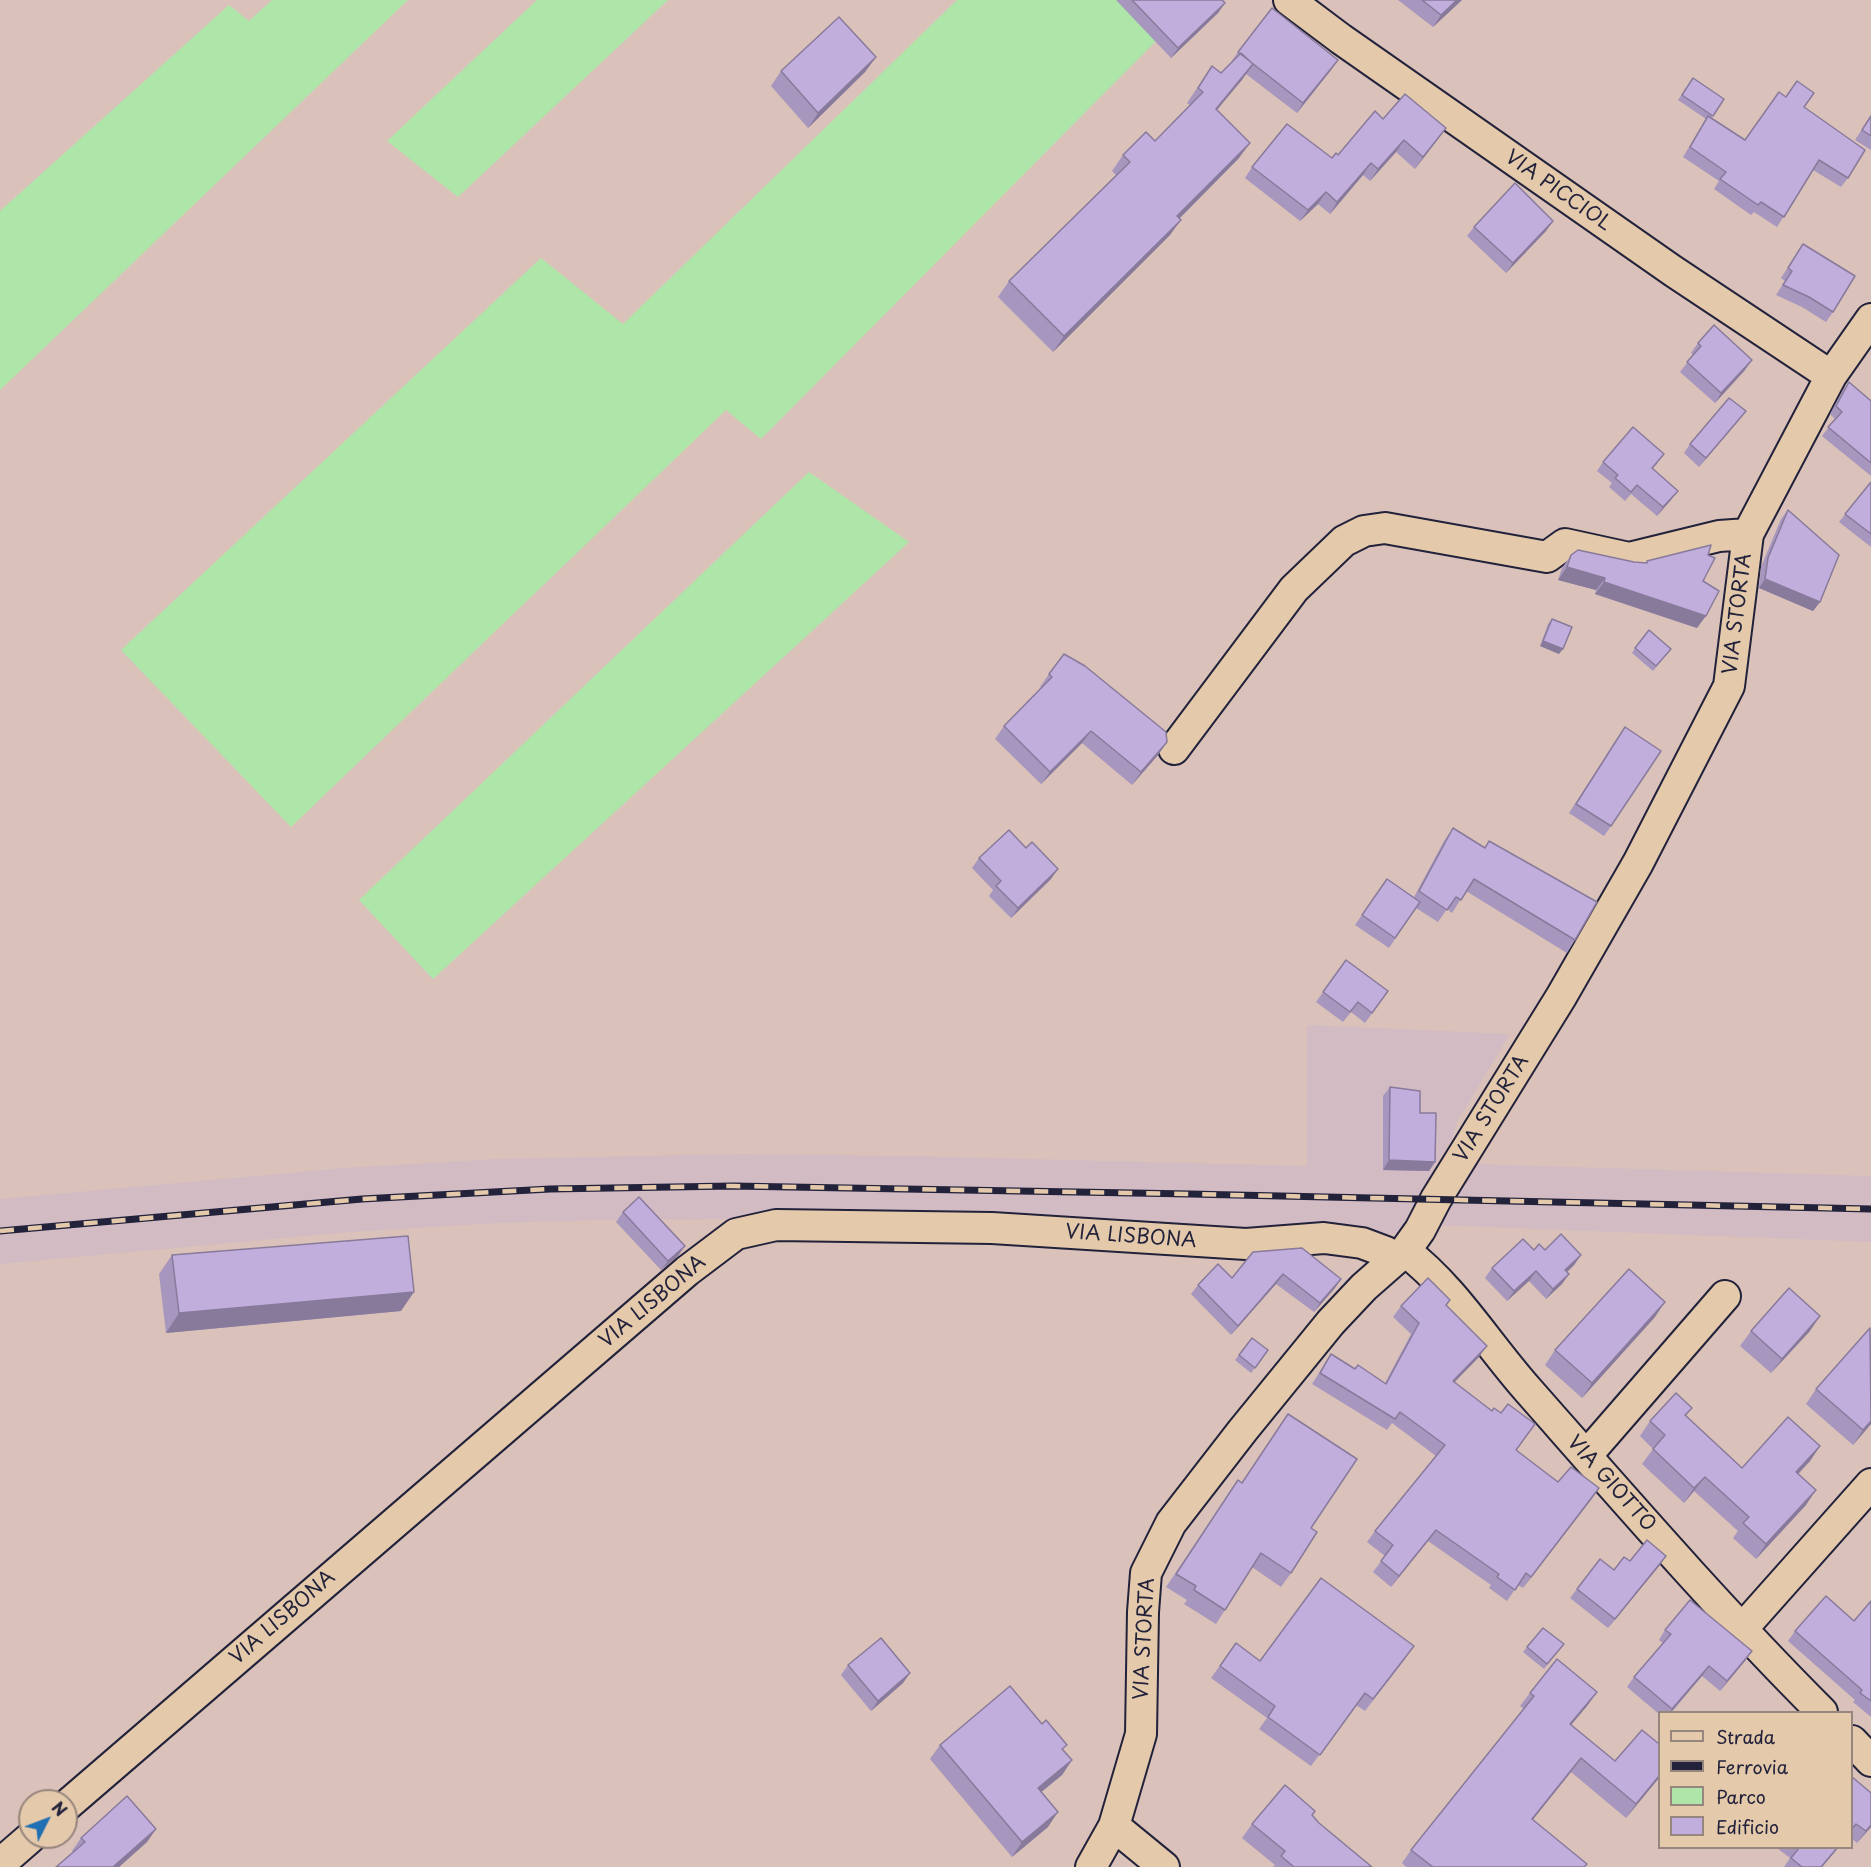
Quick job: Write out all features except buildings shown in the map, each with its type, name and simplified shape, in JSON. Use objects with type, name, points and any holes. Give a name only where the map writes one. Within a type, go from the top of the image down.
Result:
[{"type":"street","name":"VIA PICCIOL","points":[[1289,0],[1341,39],[1673,271],[1832,376]]},
{"type":"street","name":"VIA STORTA","points":[[1091,1867],[1114,1826],[1141,1734],[1146,1573],[1171,1523],[1331,1322],[1364,1287],[1400,1255],[1420,1230],[1436,1199],[1567,986],[1638,863],[1729,686],[1748,534],[1832,376],[1871,319]]},
{"type":"street","points":[[1174,748],[1294,589],[1344,541],[1364,531],[1385,528],[1547,557],[1564,544],[1629,558],[1719,536],[1748,534]]},
{"type":"street","name":"VIA LISBONA","points":[[78,1796],[678,1279],[736,1234],[776,1225],[819,1225],[868,1228],[992,1228],[1246,1244],[1324,1238],[1362,1243],[1400,1255]]},
{"type":"street","name":"VIA GIOTTO","points":[[1400,1255],[1423,1266],[1458,1304],[1525,1388],[1820,1711]]},
{"type":"street","points":[[1586,1456],[1725,1296]]},
{"type":"street","points":[[1743,1629],[1871,1485]]},
{"type":"street","points":[[1853,1744],[1871,1761]]},
{"type":"street","points":[[1114,1826],[1164,1867]]},
{"type":"street","points":[[0,1864],[18,1848]]},
{"type":"shaded area","points":[[1307,1025],[1510,1034],[1456,1124],[1452,1139],[1433,1169],[1447,1170],[1407,1234],[908,1220],[601,1220],[499,1223],[349,1232],[0,1264],[0,1199],[345,1168],[497,1159],[738,1154],[1307,1166]]},
{"type":"shaded area","points":[[1472,1164],[1871,1176],[1871,1242],[1435,1225]]},
{"type":"green space","points":[[272,0],[408,0],[0,390],[0,211],[229,5],[249,21]]},
{"type":"green space","points":[[537,0],[668,0],[458,197],[387,141]]},
{"type":"green space","points":[[957,0],[1128,0],[1162,35],[761,439],[726,410],[291,827],[121,650],[541,258],[623,324]]},
{"type":"green space","points":[[809,472],[909,542],[433,979],[359,900]]},
{"type":"railway","points":[[0,1231],[362,1199],[550,1189],[733,1186],[1871,1209]]}]
